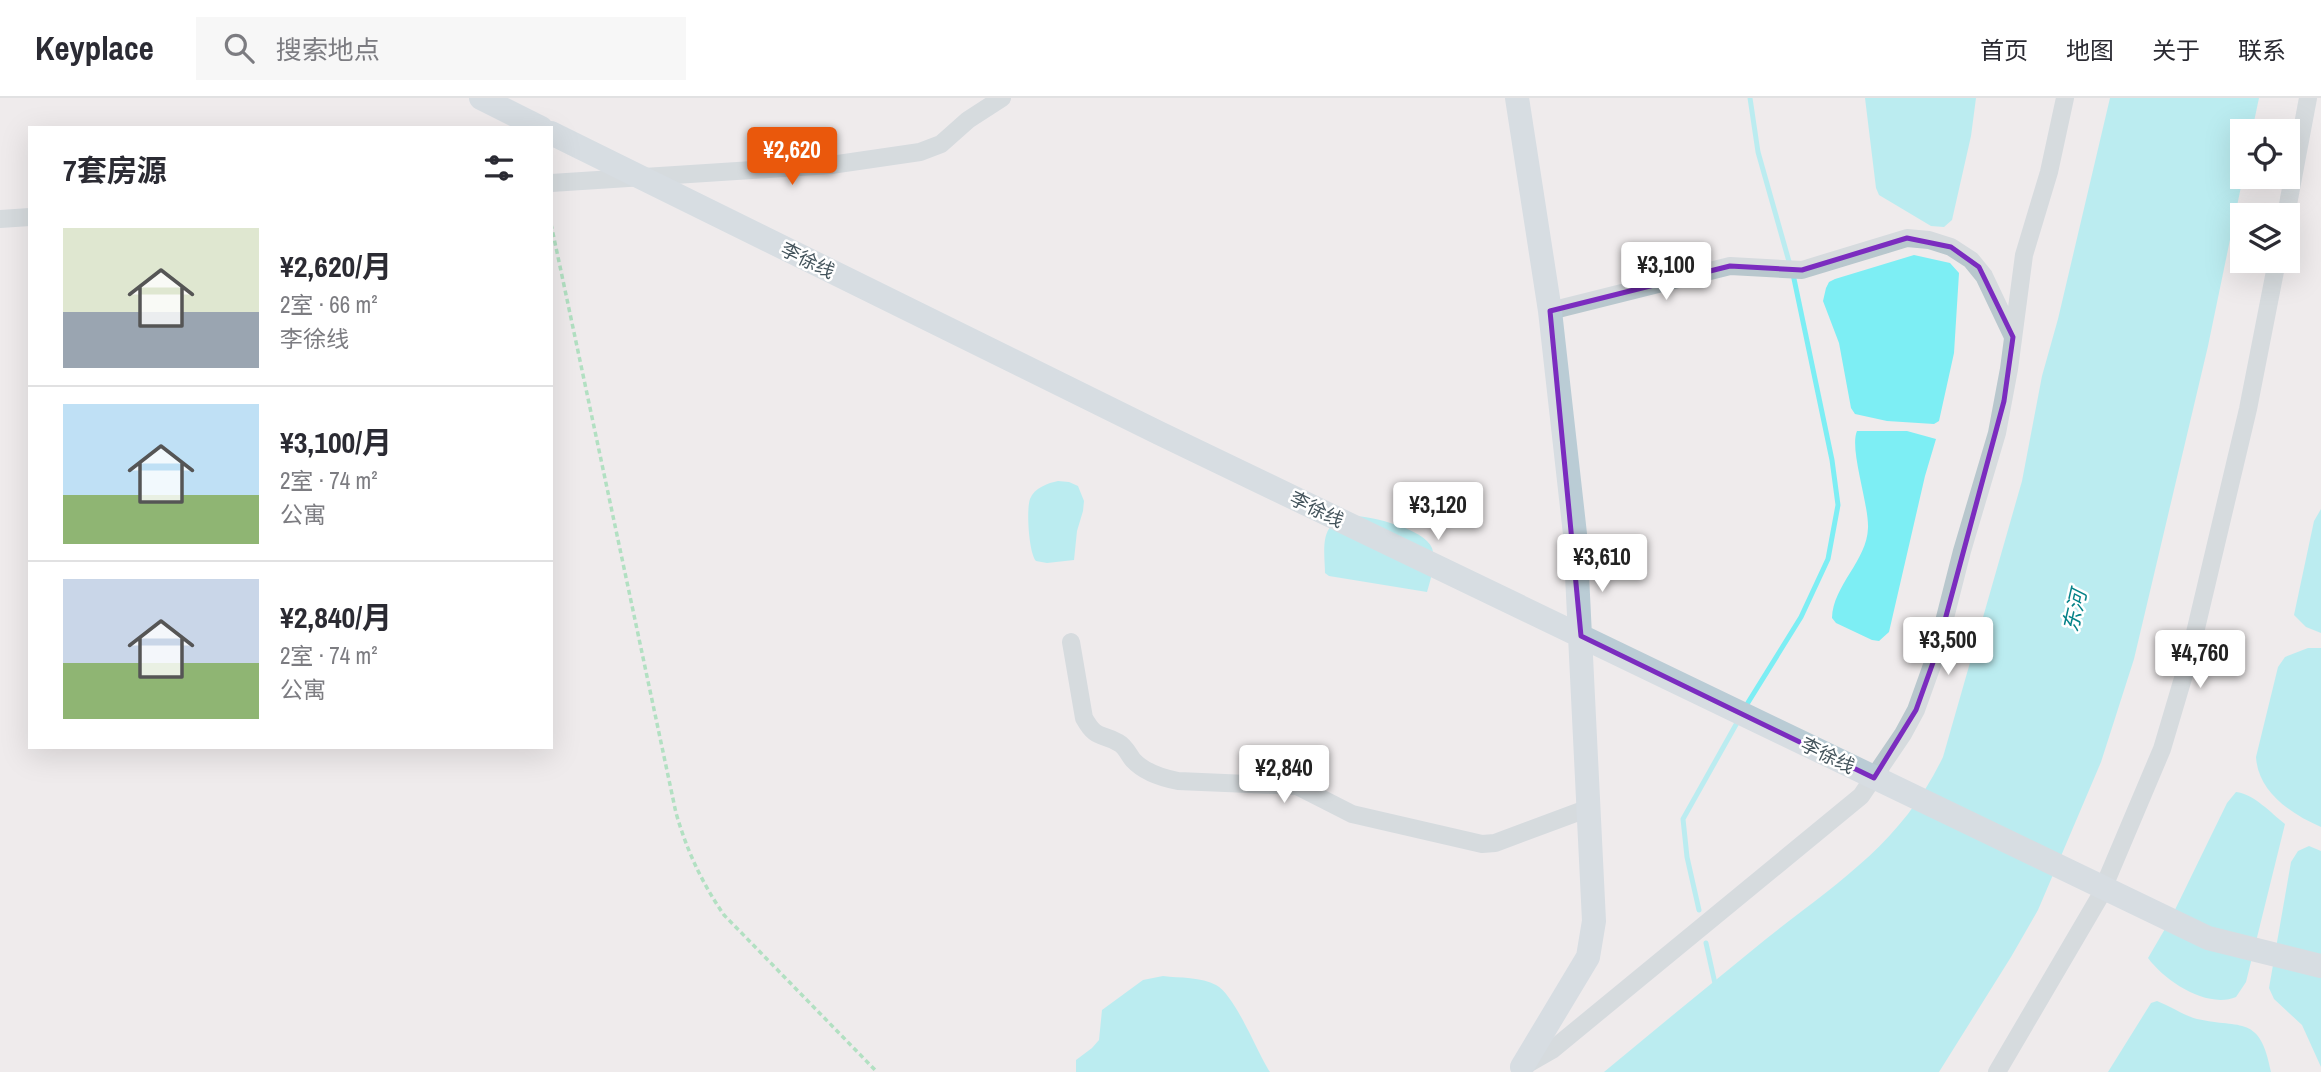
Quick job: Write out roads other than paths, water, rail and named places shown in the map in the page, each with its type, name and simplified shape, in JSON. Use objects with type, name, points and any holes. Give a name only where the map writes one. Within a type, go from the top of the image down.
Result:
[{"type":"main road","points":[[481,98],[537,126]]},
{"type":"main road","points":[[1517,98],[1550,311],[1576,534],[1594,921],[1588,957],[1519,1070]]},
{"type":"main road","name":"李徐线","points":[[553,134],[1172,439],[2208,938],[2321,966]]},
{"type":"street","points":[[553,183],[831,165],[920,152],[941,144],[968,120],[1002,98]]},
{"type":"street","points":[[1519,1070],[1552,1050],[1861,796],[1888,759],[1916,710],[1935,657],[1997,433],[2024,255],[2049,172],[2065,98]]},
{"type":"street","points":[[2288,203],[2308,98]]},
{"type":"street","points":[[0,219],[28,217]]},
{"type":"street","points":[[1550,311],[1730,266],[1802,270],[1907,238],[1929,240],[1962,253],[1979,267],[2013,337]]},
{"type":"street","points":[[1997,1072],[2099,898],[2162,749],[2189,658],[2248,409],[2275,273]]},
{"type":"street","points":[[1071,642],[1084,718],[1089,728],[1100,737],[1121,744],[1135,762],[1160,778],[1297,786],[1352,814],[1482,844],[1506,839],[1590,808]]},
{"type":"water","points":[[1865,98],[1976,98],[1971,136],[1952,220],[1944,227],[1931,226],[1879,195]]},
{"type":"water","name":"东河","points":[[2110,98],[2259,98],[2255,119],[2230,119],[2230,189],[2241,189],[2238,203],[2230,203],[2230,240],[2208,346],[2134,659],[2101,762],[2038,910],[1939,1072],[1604,1072],[1866,859],[1908,814],[1926,787],[1943,757],[2022,481],[2042,376]]},
{"type":"water","points":[[1914,255],[1950,263],[1959,273],[1954,353],[1939,421],[1934,424],[1887,421],[1855,414],[1851,408],[1839,343],[1823,301],[1829,282]]},
{"type":"water","points":[[1857,431],[1907,431],[1936,439],[1889,632],[1879,641],[1836,623],[1832,618],[1838,595],[1862,551],[1868,528],[1855,450]]},
{"type":"water","points":[[1058,481],[1078,486],[1084,501],[1074,560],[1047,563],[1036,561],[1029,531],[1030,499],[1038,489]]},
{"type":"water","points":[[2321,509],[2321,633],[2306,627],[2294,615],[2314,521]]},
{"type":"water","points":[[1353,516],[1397,525],[1427,541],[1432,548],[1433,559],[1427,592],[1329,576],[1325,573],[1324,548],[1328,531],[1336,523]]},
{"type":"water","points":[[2308,648],[2321,648],[2321,827],[2298,816],[2278,800],[2263,781],[2256,757],[2278,667],[2285,657]]},
{"type":"water","points":[[2236,792],[2256,800],[2285,824],[2246,982],[2236,997],[2212,999],[2187,991],[2176,984],[2148,958],[2169,922],[2227,803]]},
{"type":"water","points":[[2309,846],[2321,851],[2321,1067],[2302,1025],[2274,999],[2269,988],[2291,862],[2298,851]]},
{"type":"water","points":[[1163,976],[1204,980],[1223,991],[1238,1012],[1270,1072],[1076,1072],[1076,1060],[1099,1040],[1102,1010],[1143,980]]},
{"type":"water","points":[[2157,1001],[2197,1019],[2237,1025],[2255,1032],[2267,1053],[2271,1072],[2108,1072],[2151,1003]]},
{"type":"waterway","points":[[1750,98],[1758,152],[1790,265]]},
{"type":"waterway","points":[[1744,709],[1801,617],[1828,559],[1838,505],[1832,460],[1793,274]]},
{"type":"waterway","points":[[1699,910],[1687,857],[1683,819],[1738,721]]},
{"type":"waterway","points":[[1706,943],[1716,988]]}]
